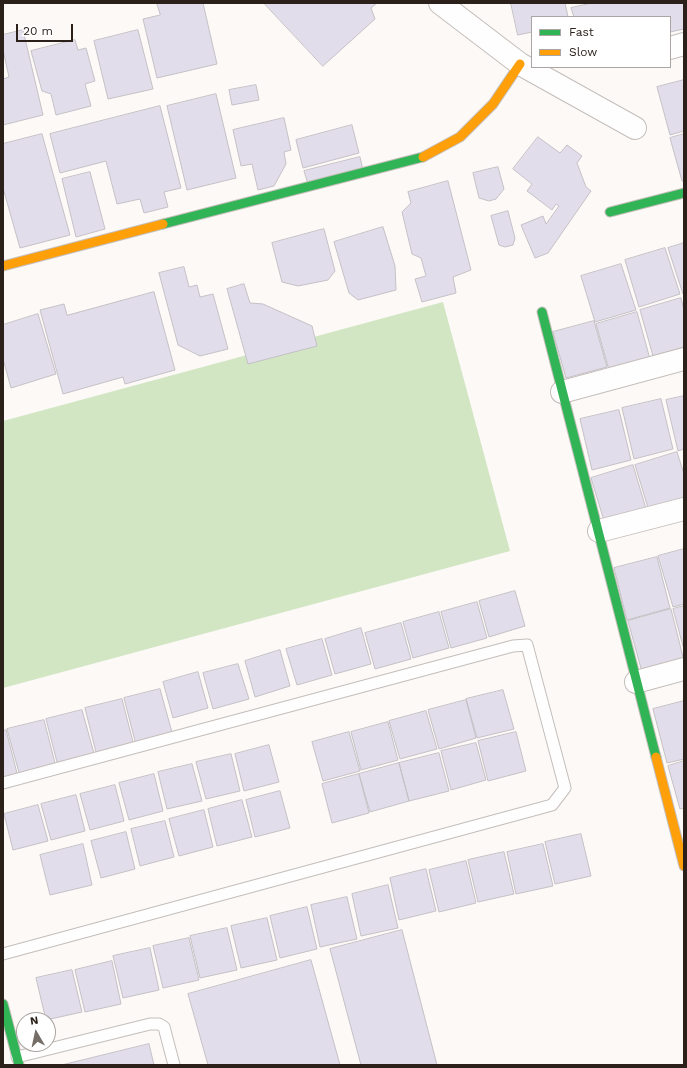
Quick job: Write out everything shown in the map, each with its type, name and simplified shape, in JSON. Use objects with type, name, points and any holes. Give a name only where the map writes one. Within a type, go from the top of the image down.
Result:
[{"type":"street","points":[[440,3],[520,64],[634,128]]},
{"type":"street","points":[[671,48],[684,44]]},
{"type":"street","points":[[3,266],[422,157],[460,137],[493,104],[520,64]]},
{"type":"street","points":[[610,212],[684,193]]},
{"type":"street","points":[[542,312],[636,682],[677,813],[684,866]]},
{"type":"street","points":[[562,392],[684,359]]},
{"type":"street","points":[[598,531],[684,508]]},
{"type":"street","points":[[636,682],[684,669]]},
{"type":"street","points":[[3,1004],[18,1061]]},
{"type":"lane","points":[[3,783],[506,648],[527,645],[565,788],[552,805],[3,954]]},
{"type":"lane","points":[[18,1061],[150,1024],[159,1024],[164,1026],[174,1065]]},
{"type":"green space","points":[[443,302],[510,551],[3,688],[3,421]]},
{"type":"building","points":[[157,3],[203,3],[217,64],[157,78],[143,19],[160,15]]},
{"type":"building","points":[[264,3],[377,3],[371,8],[375,19],[323,66]]},
{"type":"building","points":[[511,3],[565,3],[568,16],[531,16],[531,32],[518,35]]},
{"type":"building","points":[[592,3],[684,3],[684,29],[671,32],[671,16],[574,16],[571,8]]},
{"type":"building","points":[[23,30],[43,115],[3,125],[3,79],[9,77],[3,50],[3,35]]},
{"type":"building","points":[[138,30],[153,89],[108,99],[94,41]]},
{"type":"building","points":[[75,40],[78,50],[86,48],[95,81],[85,84],[91,106],[56,115],[51,94],[42,91],[31,51]]},
{"type":"building","points":[[684,80],[684,131],[670,135],[657,87]]},
{"type":"building","points":[[256,85],[259,100],[232,105],[229,90]]},
{"type":"building","points":[[216,94],[236,178],[187,190],[167,106]]},
{"type":"building","points":[[160,106],[181,188],[164,192],[168,207],[144,213],[140,199],[117,204],[106,161],[60,173],[50,134]]},
{"type":"building","points":[[284,118],[291,150],[284,152],[286,164],[274,186],[258,190],[252,164],[241,166],[233,130]]},
{"type":"building","points":[[352,125],[359,153],[303,168],[296,140]]},
{"type":"building","points":[[42,134],[70,235],[20,248],[3,188],[3,144]]},
{"type":"building","points":[[684,134],[684,181],[682,181],[670,138]]},
{"type":"building","points":[[538,137],[560,153],[567,145],[582,156],[577,163],[586,187],[591,191],[548,253],[535,258],[521,225],[543,216],[546,224],[559,206],[556,204],[552,210],[527,191],[532,184],[513,169]]},
{"type":"building","points":[[360,157],[363,170],[308,184],[304,171]]},
{"type":"building","points":[[498,167],[504,189],[496,199],[489,201],[479,198],[473,173]]},
{"type":"building","points":[[90,172],[105,229],[76,237],[62,179]]},
{"type":"building","points":[[448,181],[471,270],[453,277],[456,293],[422,302],[415,279],[426,276],[421,258],[412,254],[402,212],[411,203],[408,192]]},
{"type":"building","points":[[508,211],[515,238],[513,245],[505,247],[499,245],[491,216]]},
{"type":"building","points":[[383,227],[395,266],[396,290],[358,300],[349,293],[334,242]]},
{"type":"building","points":[[324,229],[335,271],[328,280],[298,286],[282,282],[272,243]]},
{"type":"building","points":[[684,243],[684,294],[683,294],[668,248]]},
{"type":"building","points":[[665,248],[680,294],[639,307],[625,260]]},
{"type":"building","points":[[621,264],[636,310],[595,322],[581,276]]},
{"type":"building","points":[[184,267],[189,287],[197,285],[200,297],[213,294],[228,349],[200,356],[178,345],[159,273]]},
{"type":"building","points":[[244,284],[250,303],[263,304],[312,326],[317,346],[248,364],[227,289]]},
{"type":"building","points":[[154,292],[175,370],[125,384],[123,377],[63,394],[40,310],[64,304],[67,315]]},
{"type":"building","points":[[681,298],[684,310],[684,347],[653,356],[640,310]]},
{"type":"building","points":[[637,312],[650,359],[609,370],[596,324]]},
{"type":"building","points":[[38,314],[56,374],[11,388],[3,359],[3,325]]},
{"type":"building","points":[[594,321],[607,367],[566,378],[553,332]]},
{"type":"building","points":[[684,396],[684,449],[678,451],[666,400]]},
{"type":"building","points":[[661,399],[673,449],[634,459],[622,408]]},
{"type":"building","points":[[619,410],[631,460],[592,470],[580,419]]},
{"type":"building","points":[[677,452],[684,474],[684,500],[649,511],[635,465]]},
{"type":"building","points":[[633,465],[647,512],[605,524],[591,478]]},
{"type":"building","points":[[684,549],[684,604],[673,607],[658,556]]},
{"type":"building","points":[[657,557],[670,608],[627,620],[614,568]]},
{"type":"building","points":[[515,591],[525,626],[489,637],[479,601]]},
{"type":"building","points":[[477,602],[487,638],[451,648],[441,612]]},
{"type":"building","points":[[684,606],[684,650],[673,609]]},
{"type":"building","points":[[671,609],[684,661],[642,672],[628,621]]},
{"type":"building","points":[[439,612],[449,648],[413,658],[403,622]]},
{"type":"building","points":[[401,623],[411,659],[375,669],[365,633]]},
{"type":"building","points":[[361,628],[371,664],[335,674],[325,639]]},
{"type":"building","points":[[322,639],[332,675],[297,685],[286,649]]},
{"type":"building","points":[[280,650],[290,686],[255,697],[245,661]]},
{"type":"building","points":[[238,664],[249,699],[213,709],[203,673]]},
{"type":"building","points":[[198,672],[208,708],[173,718],[163,682]]},
{"type":"building","points":[[160,689],[173,736],[136,745],[124,698]]},
{"type":"building","points":[[503,690],[514,729],[477,738],[466,699]]},
{"type":"building","points":[[122,699],[134,746],[97,756],[85,708]]},
{"type":"building","points":[[466,700],[476,738],[439,749],[428,710]]},
{"type":"building","points":[[684,701],[684,759],[667,763],[653,709]]},
{"type":"building","points":[[82,710],[95,757],[58,766],[46,719]]},
{"type":"building","points":[[426,711],[437,749],[400,759],[389,721]]},
{"type":"building","points":[[44,720],[56,767],[20,776],[7,729]]},
{"type":"building","points":[[388,722],[398,760],[361,770],[351,732]]},
{"type":"building","points":[[6,730],[18,777],[3,781],[3,731]]},
{"type":"building","points":[[349,732],[360,771],[323,781],[312,742]]},
{"type":"building","points":[[516,732],[526,771],[488,781],[478,741]]},
{"type":"building","points":[[476,743],[486,780],[451,790],[441,751]]},
{"type":"building","points":[[269,745],[279,782],[244,791],[235,754]]},
{"type":"building","points":[[439,753],[449,791],[409,801],[399,763]]},
{"type":"building","points":[[231,754],[240,791],[206,799],[196,762]]},
{"type":"building","points":[[684,761],[684,808],[680,809],[668,766]]},
{"type":"building","points":[[399,763],[409,801],[370,812],[359,774]]},
{"type":"building","points":[[192,764],[202,801],[167,809],[158,772]]},
{"type":"building","points":[[154,774],[163,811],[129,820],[119,783]]},
{"type":"building","points":[[359,774],[369,813],[332,823],[322,784]]},
{"type":"building","points":[[115,785],[124,821],[90,830],[80,794]]},
{"type":"building","points":[[280,791],[290,828],[255,837],[246,800]]},
{"type":"building","points":[[76,795],[85,831],[51,840],[41,804]]},
{"type":"building","points":[[242,800],[252,837],[217,846],[208,809]]},
{"type":"building","points":[[38,805],[48,841],[13,850],[4,814]]},
{"type":"building","points":[[204,810],[213,847],[179,856],[169,819]]},
{"type":"building","points":[[165,821],[174,857],[140,866],[131,829]]},
{"type":"building","points":[[126,832],[135,869],[101,878],[91,841]]},
{"type":"building","points":[[581,834],[591,876],[555,884],[545,842]]},
{"type":"building","points":[[83,844],[92,885],[50,895],[40,855]]},
{"type":"building","points":[[543,844],[553,886],[516,894],[507,852]]},
{"type":"building","points":[[504,852],[514,894],[478,902],[468,860]]},
{"type":"building","points":[[466,861],[476,903],[439,912],[429,870]]},
{"type":"building","points":[[426,869],[436,911],[399,920],[390,878]]},
{"type":"building","points":[[388,885],[398,928],[361,936],[352,894]]},
{"type":"building","points":[[347,897],[357,939],[320,947],[311,905]]},
{"type":"building","points":[[307,907],[317,949],[280,958],[270,916]]},
{"type":"building","points":[[267,918],[277,960],[241,968],[231,926]]},
{"type":"building","points":[[227,928],[237,970],[200,978],[190,936]]},
{"type":"building","points":[[402,930],[437,1065],[361,1065],[330,949]]},
{"type":"building","points":[[189,938],[199,980],[163,988],[153,946]]},
{"type":"building","points":[[150,948],[159,990],[123,998],[113,956]]},
{"type":"building","points":[[311,960],[340,1065],[208,1065],[188,994]]},
{"type":"building","points":[[112,961],[121,1004],[85,1012],[75,970]]},
{"type":"building","points":[[72,970],[82,1012],[56,1018],[56,1012],[44,1012],[36,978]]},
{"type":"building","points":[[149,1044],[154,1065],[62,1065]]},
{"type":"traffic: fast","points":[[163,224],[423,157]]},
{"type":"traffic: fast","points":[[610,212],[684,193]]},
{"type":"traffic: fast","points":[[542,312],[656,757]]},
{"type":"traffic: fast","points":[[3,1004],[19,1065]]},
{"type":"traffic: slow","points":[[423,157],[460,137],[493,104],[520,64]]},
{"type":"traffic: slow","points":[[3,266],[163,224]]},
{"type":"traffic: slow","points":[[656,757],[684,866]]}]
